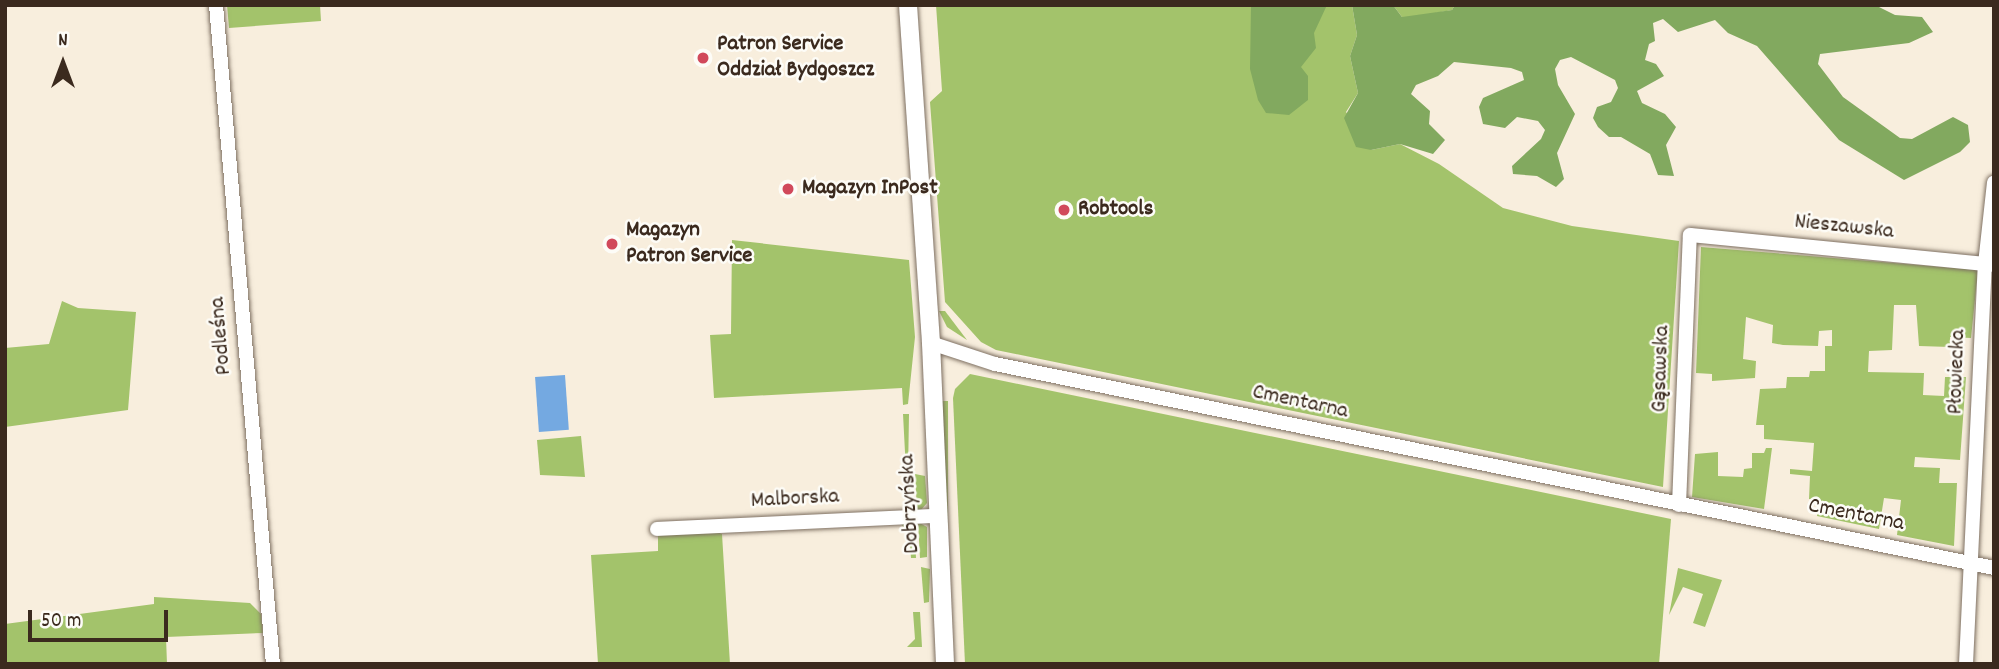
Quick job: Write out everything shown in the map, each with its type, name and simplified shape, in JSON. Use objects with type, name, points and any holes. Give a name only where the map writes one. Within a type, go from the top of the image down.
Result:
[{"type":"street","name":"Podleśna","points":[[216,5],[273,664]]},
{"type":"street","points":[[908,5],[931,343]]},
{"type":"street","name":"Płowiecka","points":[[1966,664],[1974,565],[1994,182]]},
{"type":"street","name":"Nieszawska","points":[[1690,235],[1989,265]]},
{"type":"street","name":"Gąsawska","points":[[1679,505],[1690,235]]},
{"type":"street","name":"Cmentarna","points":[[931,343],[995,364],[1994,568]]},
{"type":"street","name":"Dobrzyńska","points":[[931,343],[944,664]]},
{"type":"street","name":"Malborska","points":[[657,529],[936,516]]},
{"type":"green space","points":[[227,5],[320,5],[321,21],[229,28]]},
{"type":"green space","points":[[936,5],[1352,5],[1357,35],[1350,56],[1358,93],[1346,112],[1371,150],[1400,144],[1439,164],[1503,208],[1572,226],[1679,241],[1663,487],[996,350],[981,342],[945,302],[930,102],[942,91]]},
{"type":"green space","points":[[1251,5],[1327,5],[1314,33],[1316,48],[1301,67],[1308,76],[1308,100],[1289,115],[1266,113],[1258,100],[1250,69]]},
{"type":"green space","points":[[1352,5],[1393,5],[1402,17],[1452,10],[1455,5],[1875,5],[1895,15],[1922,17],[1933,32],[1909,43],[1820,54],[1818,64],[1843,97],[1900,138],[1912,139],[1953,117],[1968,125],[1970,142],[1960,152],[1904,180],[1839,140],[1757,46],[1728,33],[1715,20],[1678,32],[1663,19],[1653,23],[1655,41],[1649,44],[1645,60],[1656,64],[1664,76],[1637,91],[1642,103],[1665,114],[1676,127],[1666,145],[1674,176],[1658,175],[1650,154],[1621,137],[1609,137],[1598,127],[1593,118],[1597,107],[1611,102],[1618,88],[1615,80],[1571,57],[1560,60],[1555,69],[1558,85],[1575,114],[1557,153],[1564,179],[1556,187],[1537,176],[1513,174],[1512,166],[1541,139],[1545,130],[1538,121],[1517,117],[1505,128],[1483,124],[1479,107],[1483,98],[1524,80],[1522,72],[1511,68],[1454,62],[1438,76],[1416,85],[1411,94],[1430,111],[1429,124],[1445,140],[1433,154],[1400,144],[1371,150],[1356,147],[1344,118],[1358,93],[1350,56],[1357,35]]},
{"type":"green space","points":[[1393,5],[1455,5],[1452,10],[1402,17]]},
{"type":"green space","points":[[732,240],[909,260],[915,337],[908,404],[903,405],[902,388],[714,398],[710,335],[731,334]]},
{"type":"green space","points":[[1701,247],[1978,270],[1971,338],[1950,337],[1950,347],[1919,346],[1916,305],[1894,305],[1892,350],[1869,351],[1868,372],[1924,373],[1923,395],[1944,396],[1945,377],[1966,377],[1960,460],[1915,457],[1914,467],[1940,468],[1939,483],[1957,483],[1954,546],[1897,535],[1901,500],[1884,498],[1879,529],[1817,516],[1819,500],[1809,499],[1810,476],[1790,474],[1790,469],[1812,471],[1814,443],[1764,439],[1764,425],[1756,425],[1760,389],[1786,388],[1787,377],[1809,377],[1810,371],[1825,371],[1825,346],[1832,346],[1832,330],[1819,331],[1818,346],[1783,345],[1772,343],[1773,325],[1746,317],[1743,359],[1756,361],[1755,378],[1712,381],[1712,374],[1696,373]]},
{"type":"green space","points":[[62,301],[78,308],[136,312],[128,410],[5,427],[5,348],[49,344]]},
{"type":"green space","points":[[939,311],[945,311],[967,340],[947,327]]},
{"type":"green space","points":[[970,374],[1671,519],[1659,664],[965,664],[953,398],[955,389]]},
{"type":"green space","points":[[941,401],[948,401],[948,664],[941,664]]},
{"type":"green space","points":[[903,414],[909,414],[908,474],[913,510],[908,510]]},
{"type":"green space","points":[[581,436],[585,477],[540,475],[537,440]]},
{"type":"green space","points":[[1766,448],[1772,448],[1764,509],[1692,497],[1695,454],[1718,452],[1718,476],[1743,477],[1744,469],[1752,468],[1752,453],[1764,453]]},
{"type":"green space","points":[[915,474],[925,476],[927,503],[921,510],[917,510]]},
{"type":"green space","points":[[914,522],[916,558],[911,558],[909,534],[901,524]]},
{"type":"green space","points":[[918,522],[927,527],[927,557],[920,558]]},
{"type":"green space","points":[[722,534],[730,664],[598,664],[591,555],[658,551],[658,535]]},
{"type":"green space","points":[[921,567],[930,569],[929,602],[924,603]]},
{"type":"green space","points":[[1678,568],[1722,580],[1705,627],[1693,623],[1703,594],[1683,587],[1669,615]]},
{"type":"green space","points":[[154,597],[250,603],[261,614],[263,633],[166,637],[167,664],[5,664],[5,624],[154,604]]},
{"type":"green space","points":[[913,612],[920,612],[922,647],[907,647],[915,639]]},
{"type":"water","points":[[565,375],[569,430],[539,432],[535,377]]},
{"type":"place","name":"Patron Service Oddział Bydgoszcz","points":[[703,58]]},
{"type":"place","name":"Magazyn InPost","points":[[788,189]]},
{"type":"place","name":"Robtools","points":[[1064,210]]},
{"type":"place","name":"Magazyn Patron Service","points":[[612,244]]}]
